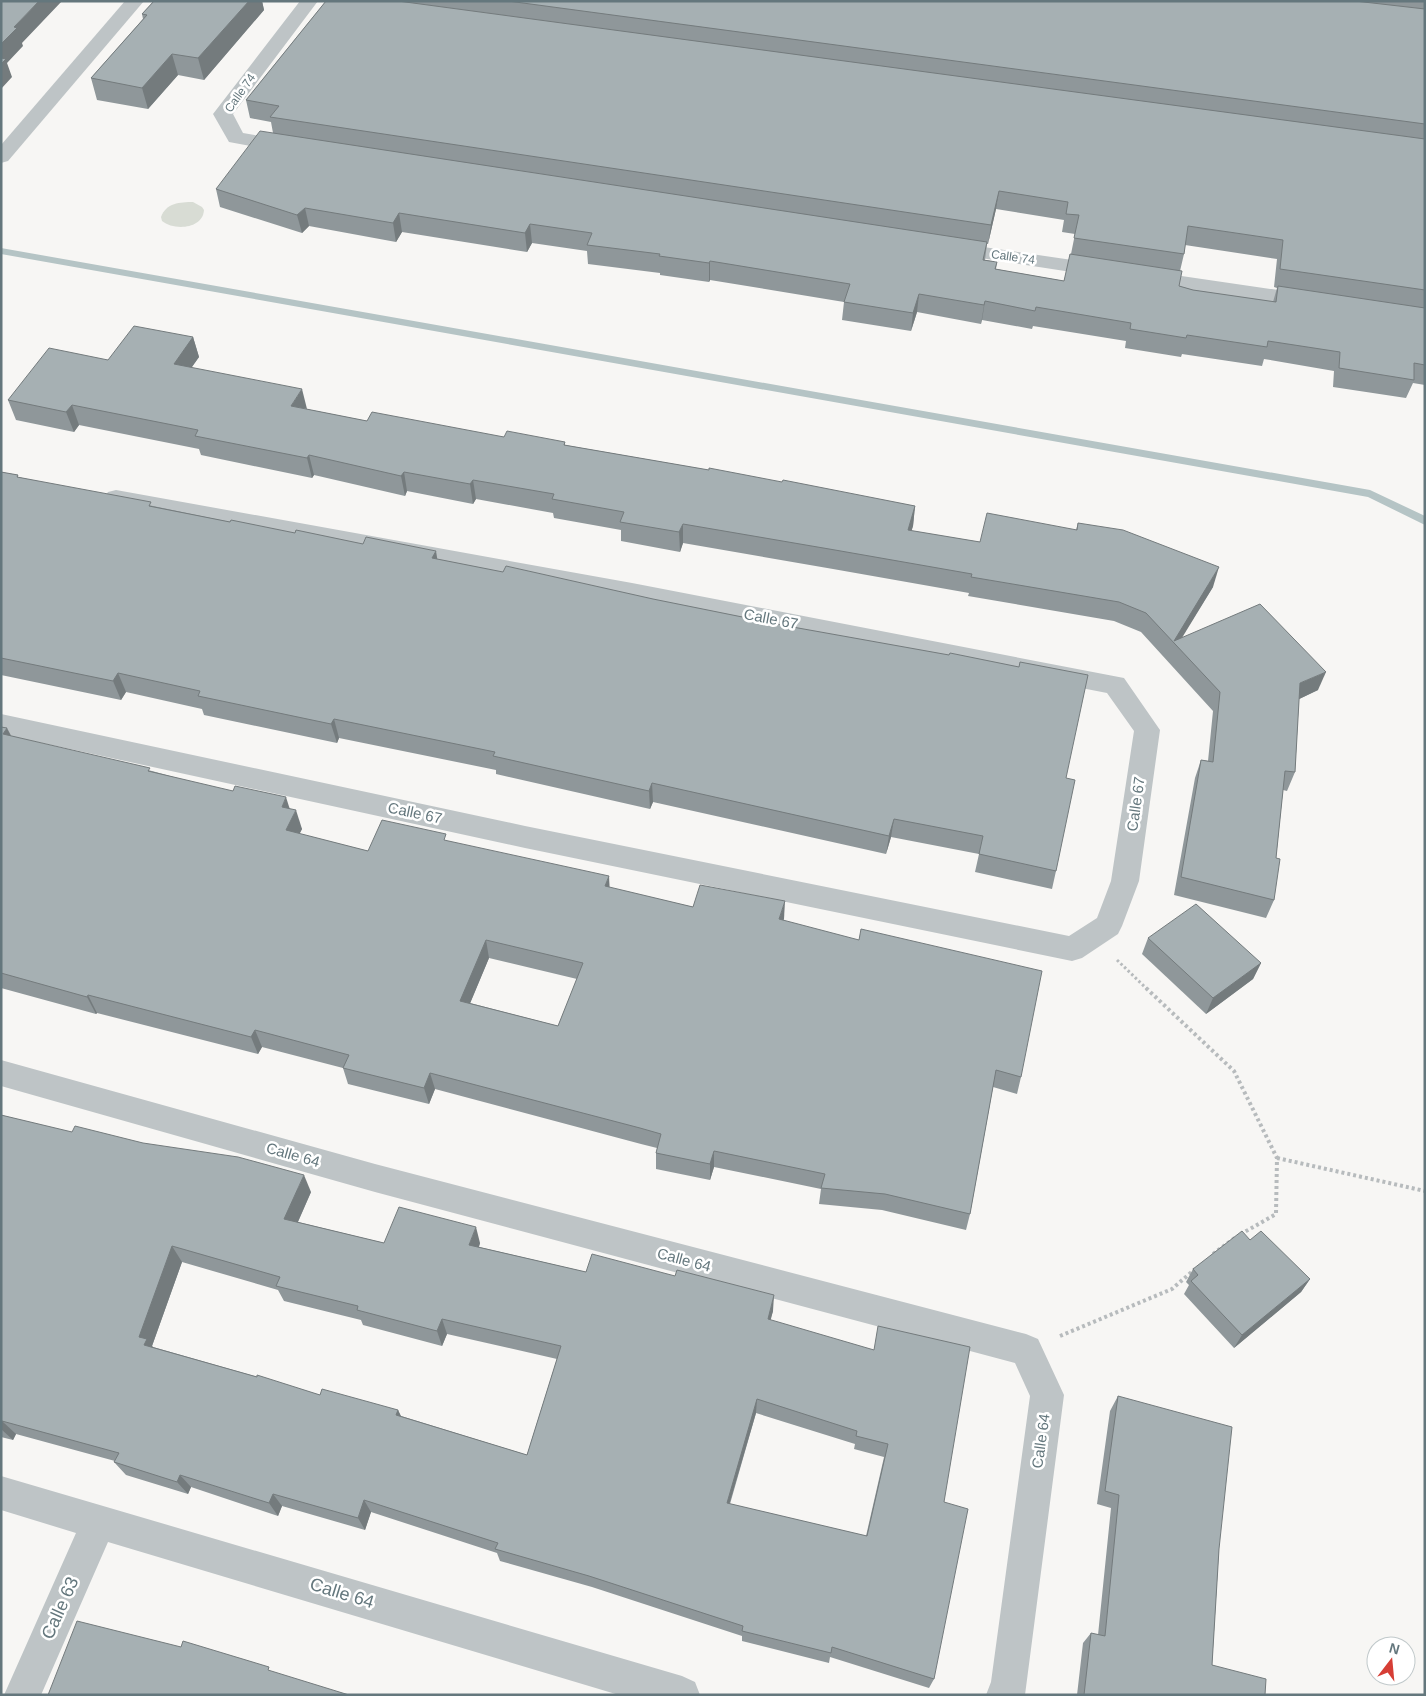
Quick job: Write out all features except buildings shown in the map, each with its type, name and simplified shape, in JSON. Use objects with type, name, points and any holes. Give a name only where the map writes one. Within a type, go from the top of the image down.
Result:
[{"type":"street","points":[[1,157],[135,1]]},
{"type":"street","name":"Calle 74","points":[[304,149],[236,138],[223,114],[318,2]]},
{"type":"street","name":"Calle 74","points":[[931,245],[1326,304]]},
{"type":"street","name":"Calle 67","points":[[1,724],[525,837],[1072,949],[1108,926],[1125,881],[1147,730],[1114,685],[632,592],[88,493]]},
{"type":"street","name":"Calle 64","points":[[1,1073],[375,1178],[1026,1350],[1047,1395],[1008,1691],[1004,1695]]},
{"type":"street","name":"Calle 64","points":[[1,1493],[682,1695]]},
{"type":"street","name":"Calle 63","points":[[22,1695],[99,1521]]},
{"type":"path","points":[[1092,936],[1234,1071],[1277,1158],[1276,1214],[1228,1241],[1207,1259]]},
{"type":"path","points":[[1277,1158],[1425,1191]]},
{"type":"path","points":[[1026,1350],[1172,1289],[1200,1265]]},
{"type":"shaded area","points":[[193,202],[204,210],[199,221],[180,227],[162,221],[163,212],[170,206],[178,203]]},
{"type":"waterway","points":[[1,251],[1370,494],[1425,521]]}]
